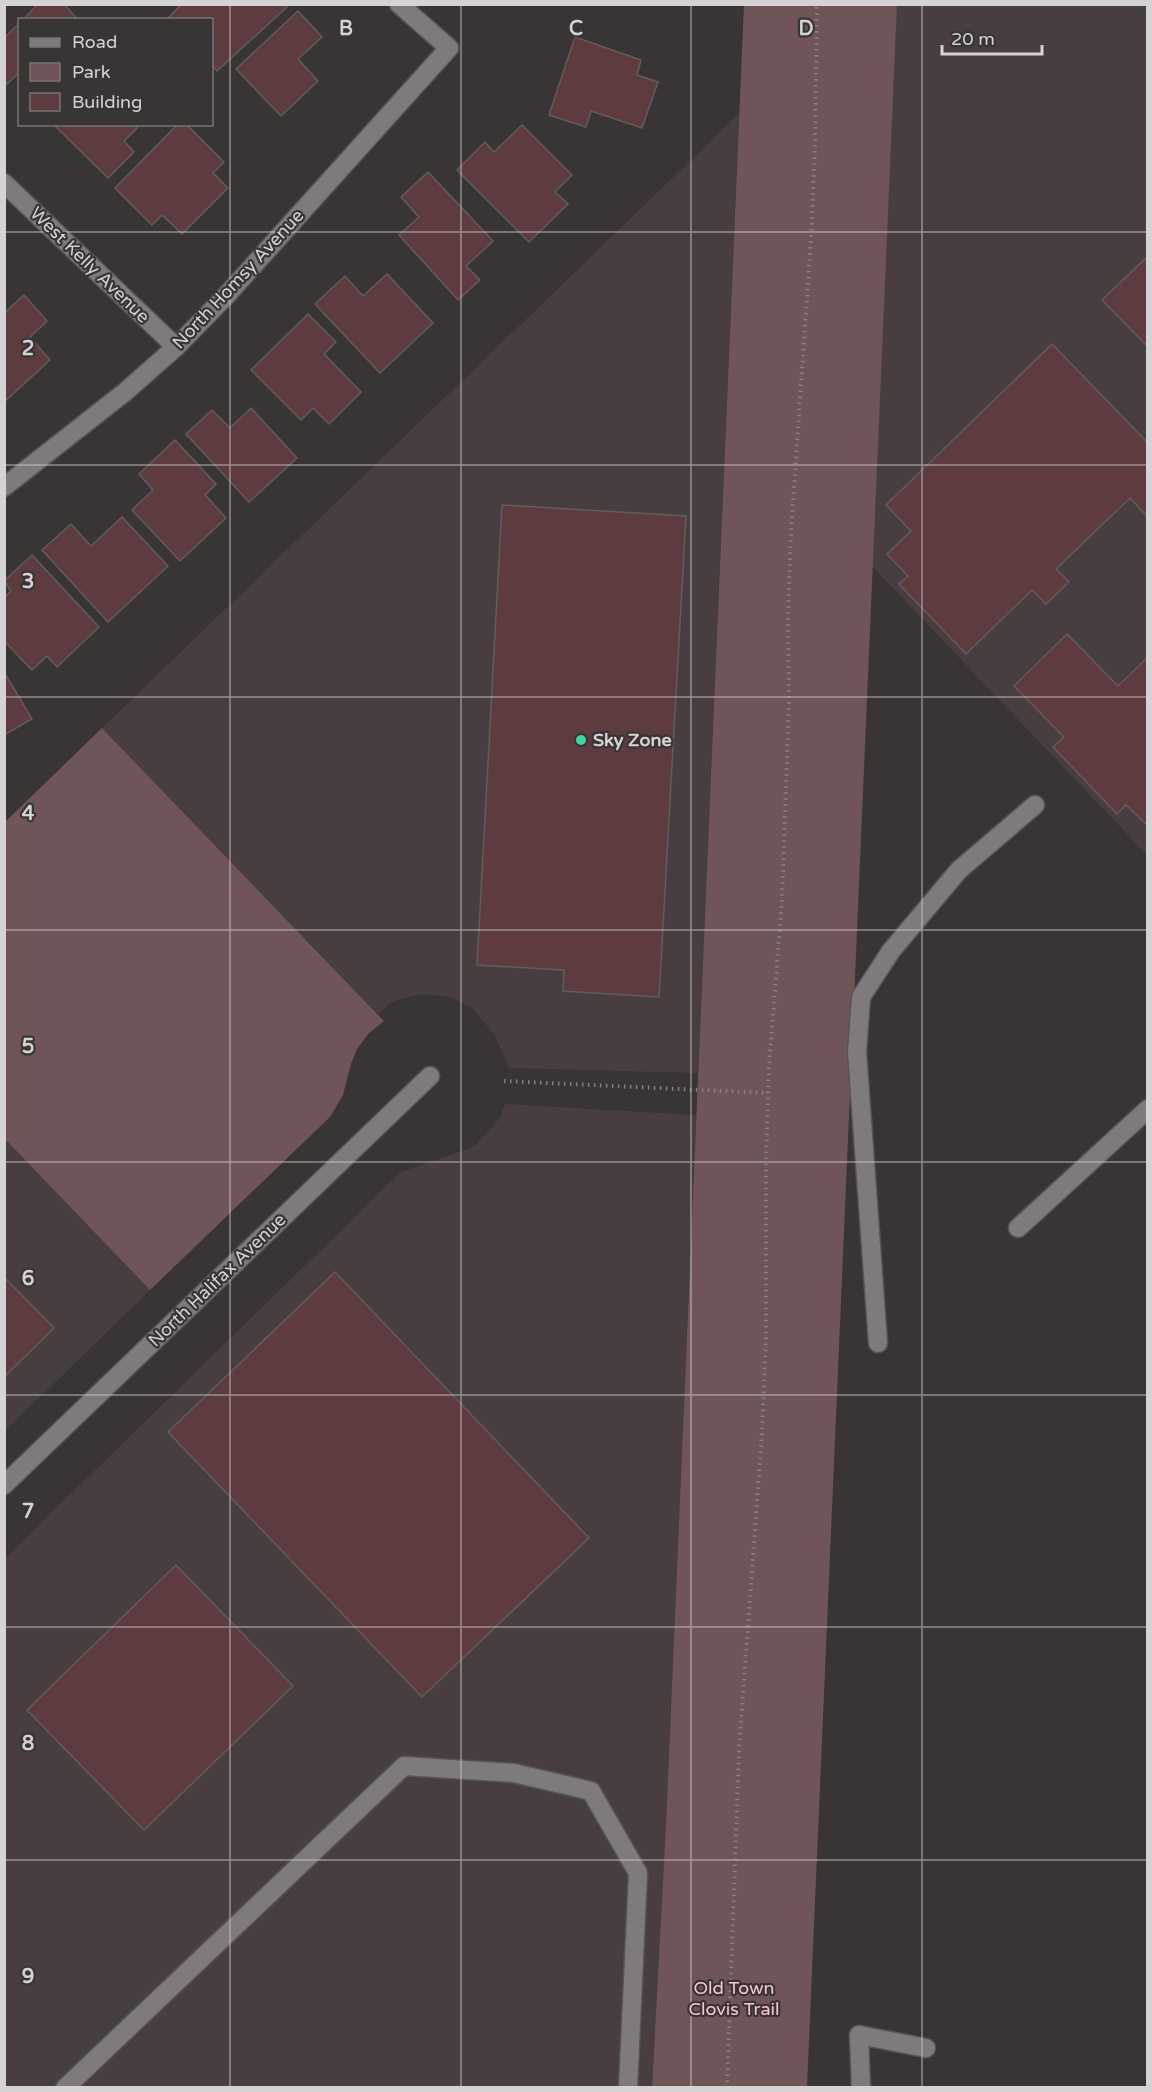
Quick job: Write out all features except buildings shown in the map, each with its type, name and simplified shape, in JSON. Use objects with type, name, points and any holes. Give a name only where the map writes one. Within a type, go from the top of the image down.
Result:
[{"type":"street","name":"North Homsy Avenue","points":[[4,487],[125,392],[176,347],[225,297],[449,48],[399,4]]},
{"type":"street","name":"West Kelly Avenue","points":[[4,183],[176,347]]},
{"type":"street","points":[[878,1343],[857,1052],[861,998],[891,951],[959,870],[1035,805]]},
{"type":"street","name":"North Halifax Avenue","points":[[4,1485],[430,1076]]},
{"type":"street","points":[[1018,1228],[1148,1109]]},
{"type":"street","points":[[64,2088],[404,1766],[514,1773],[591,1791],[638,1873],[628,2088]]},
{"type":"street","points":[[861,2088],[860,2035],[926,2048]]},
{"type":"path","points":[[727,2088],[740,1750],[762,1433],[766,1338],[765,1196],[768,1093],[784,866],[791,531],[811,239],[817,4]]},
{"type":"path","points":[[504,1081],[768,1093]]},
{"type":"shaded area","points":[[897,5],[1147,5],[1147,855],[872,566]]},
{"type":"shaded area","points":[[739,114],[698,1073],[509,1068],[494,1034],[473,1009],[450,997],[424,994],[409,997],[391,1002],[378,1014],[102,728]]},
{"type":"shaded area","points":[[505,1104],[696,1115],[666,1825],[652,2087],[5,2088],[5,1558],[401,1172],[474,1147],[500,1118]]},
{"type":"shaded area","points":[[5,1139],[150,1290],[5,1431]]},
{"type":"green space","name":"Old Town Clovis Trail","points":[[744,5],[897,5],[807,2087],[652,2088],[666,1825]]},
{"type":"green space","points":[[102,728],[384,1021],[368,1034],[357,1049],[343,1095],[330,1117],[150,1290],[5,1139],[5,822]]},
{"type":"place","name":"Sky Zone","points":[[581,740]]}]
